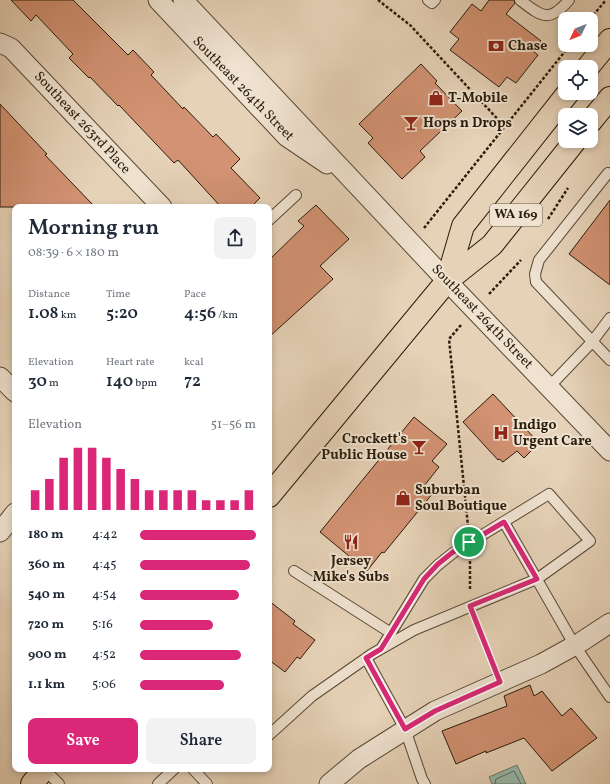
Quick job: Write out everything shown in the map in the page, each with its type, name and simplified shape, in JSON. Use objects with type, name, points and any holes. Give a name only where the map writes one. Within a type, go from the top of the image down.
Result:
[{"type":"main road","points":[[594,60],[610,40]]},
{"type":"main road","points":[[598,113],[610,98]]},
{"type":"main road","name":"WA 169","points":[[447,281],[463,226],[562,100]]},
{"type":"main road","name":"WA 169","points":[[272,492],[447,281],[492,245],[569,148]]},
{"type":"main road","points":[[32,784],[42,772]]},
{"type":"street","name":"Southeast 264th Street","points":[[158,0],[287,137],[354,182]]},
{"type":"street","name":"Southeast 264th Street","points":[[183,0],[447,281],[610,451]]},
{"type":"street","name":"Southeast 263rd Place","points":[[0,42],[11,48],[159,204]]},
{"type":"street","points":[[0,376],[12,389]]},
{"type":"street","points":[[0,532],[12,518]]},
{"type":"street","points":[[329,784],[358,759],[435,711],[541,664],[575,646],[610,623]]},
{"type":"lane","points":[[428,0],[432,4],[435,0]]},
{"type":"lane","points":[[520,0],[539,14],[550,16],[561,10],[569,0]]},
{"type":"lane","points":[[608,173],[539,260],[535,274],[536,282],[610,360]]},
{"type":"lane","points":[[272,217],[296,195]]},
{"type":"lane","points":[[549,387],[592,342],[610,318]]},
{"type":"lane","points":[[272,732],[312,696],[366,658],[414,630],[537,579],[590,541],[549,494],[469,542],[438,564],[424,579],[381,649]]},
{"type":"lane","points":[[504,522],[575,646],[610,697]]},
{"type":"lane","points":[[294,571],[391,633]]},
{"type":"lane","points":[[366,658],[405,729],[425,784]]},
{"type":"lane","points":[[47,772],[59,784]]},
{"type":"lane","points":[[158,784],[171,772]]},
{"type":"lane","points":[[196,772],[207,784]]},
{"type":"path","points":[[378,0],[410,25],[505,127]]},
{"type":"path","points":[[596,12],[606,0]]},
{"type":"path","points":[[412,243],[564,52]]},
{"type":"path","points":[[546,223],[571,183]]},
{"type":"path","points":[[500,682],[470,606],[469,542],[449,339],[525,256]]},
{"type":"water","points":[[517,765],[526,784],[492,784],[489,777]]},
{"type":"building","points":[[11,0],[73,0],[128,55],[133,50],[154,72],[151,75],[183,109],[184,107],[213,137],[216,134],[240,159],[231,168],[260,198],[254,204],[218,204],[178,160],[174,163],[119,105],[118,106],[69,58],[73,54],[36,15],[31,21]]},
{"type":"building","name":"Chase","points":[[489,0],[514,0],[515,3],[506,14],[541,41],[533,51],[538,55],[516,83],[507,77],[499,87],[450,50],[459,39],[450,32],[472,4],[481,11]]},
{"type":"building","points":[[421,64],[437,81],[435,83],[462,111],[420,151],[425,157],[402,179],[368,143],[373,138],[359,124]]},
{"type":"building","points":[[0,104],[47,154],[45,155],[92,204],[12,204],[12,207],[0,207]]},
{"type":"building","points":[[610,200],[610,285],[569,254]]},
{"type":"building","points":[[316,205],[349,239],[320,266],[333,279],[272,334],[272,257],[304,226],[298,221]]},
{"type":"building","name":"Indigo Urgent Care","points":[[493,394],[539,443],[524,458],[517,451],[503,462],[499,459],[498,460],[463,422]]},
{"type":"building","points":[[414,417],[447,444],[432,461],[439,467],[424,486],[433,493],[384,553],[382,552],[367,571],[320,532]]},
{"type":"building","points":[[272,603],[295,621],[293,624],[315,640],[300,659],[297,657],[285,672],[272,662]]},
{"type":"building","points":[[530,685],[534,696],[542,691],[562,716],[571,708],[597,738],[552,771],[524,738],[486,753],[486,751],[456,764],[442,731],[507,706],[504,696]]},
{"type":"place","name":"Chase","points":[[496,46]]},
{"type":"place","name":"T-Mobile","points":[[436,98]]},
{"type":"place","name":"Hops n Drops","points":[[411,123]]},
{"type":"place","name":"Indigo Urgent Care","points":[[501,433]]},
{"type":"place","name":"Crockett's Public House","points":[[419,447]]},
{"type":"place","name":"Suburban Soul Boutique","points":[[403,498]]},
{"type":"place","name":"Jersey Mike's Subs","points":[[351,542]]},
{"type":"route","points":[[504,522],[537,579],[470,606],[500,682],[435,711],[405,729],[366,658],[381,649],[424,579],[438,564],[469,542],[504,522]]}]
